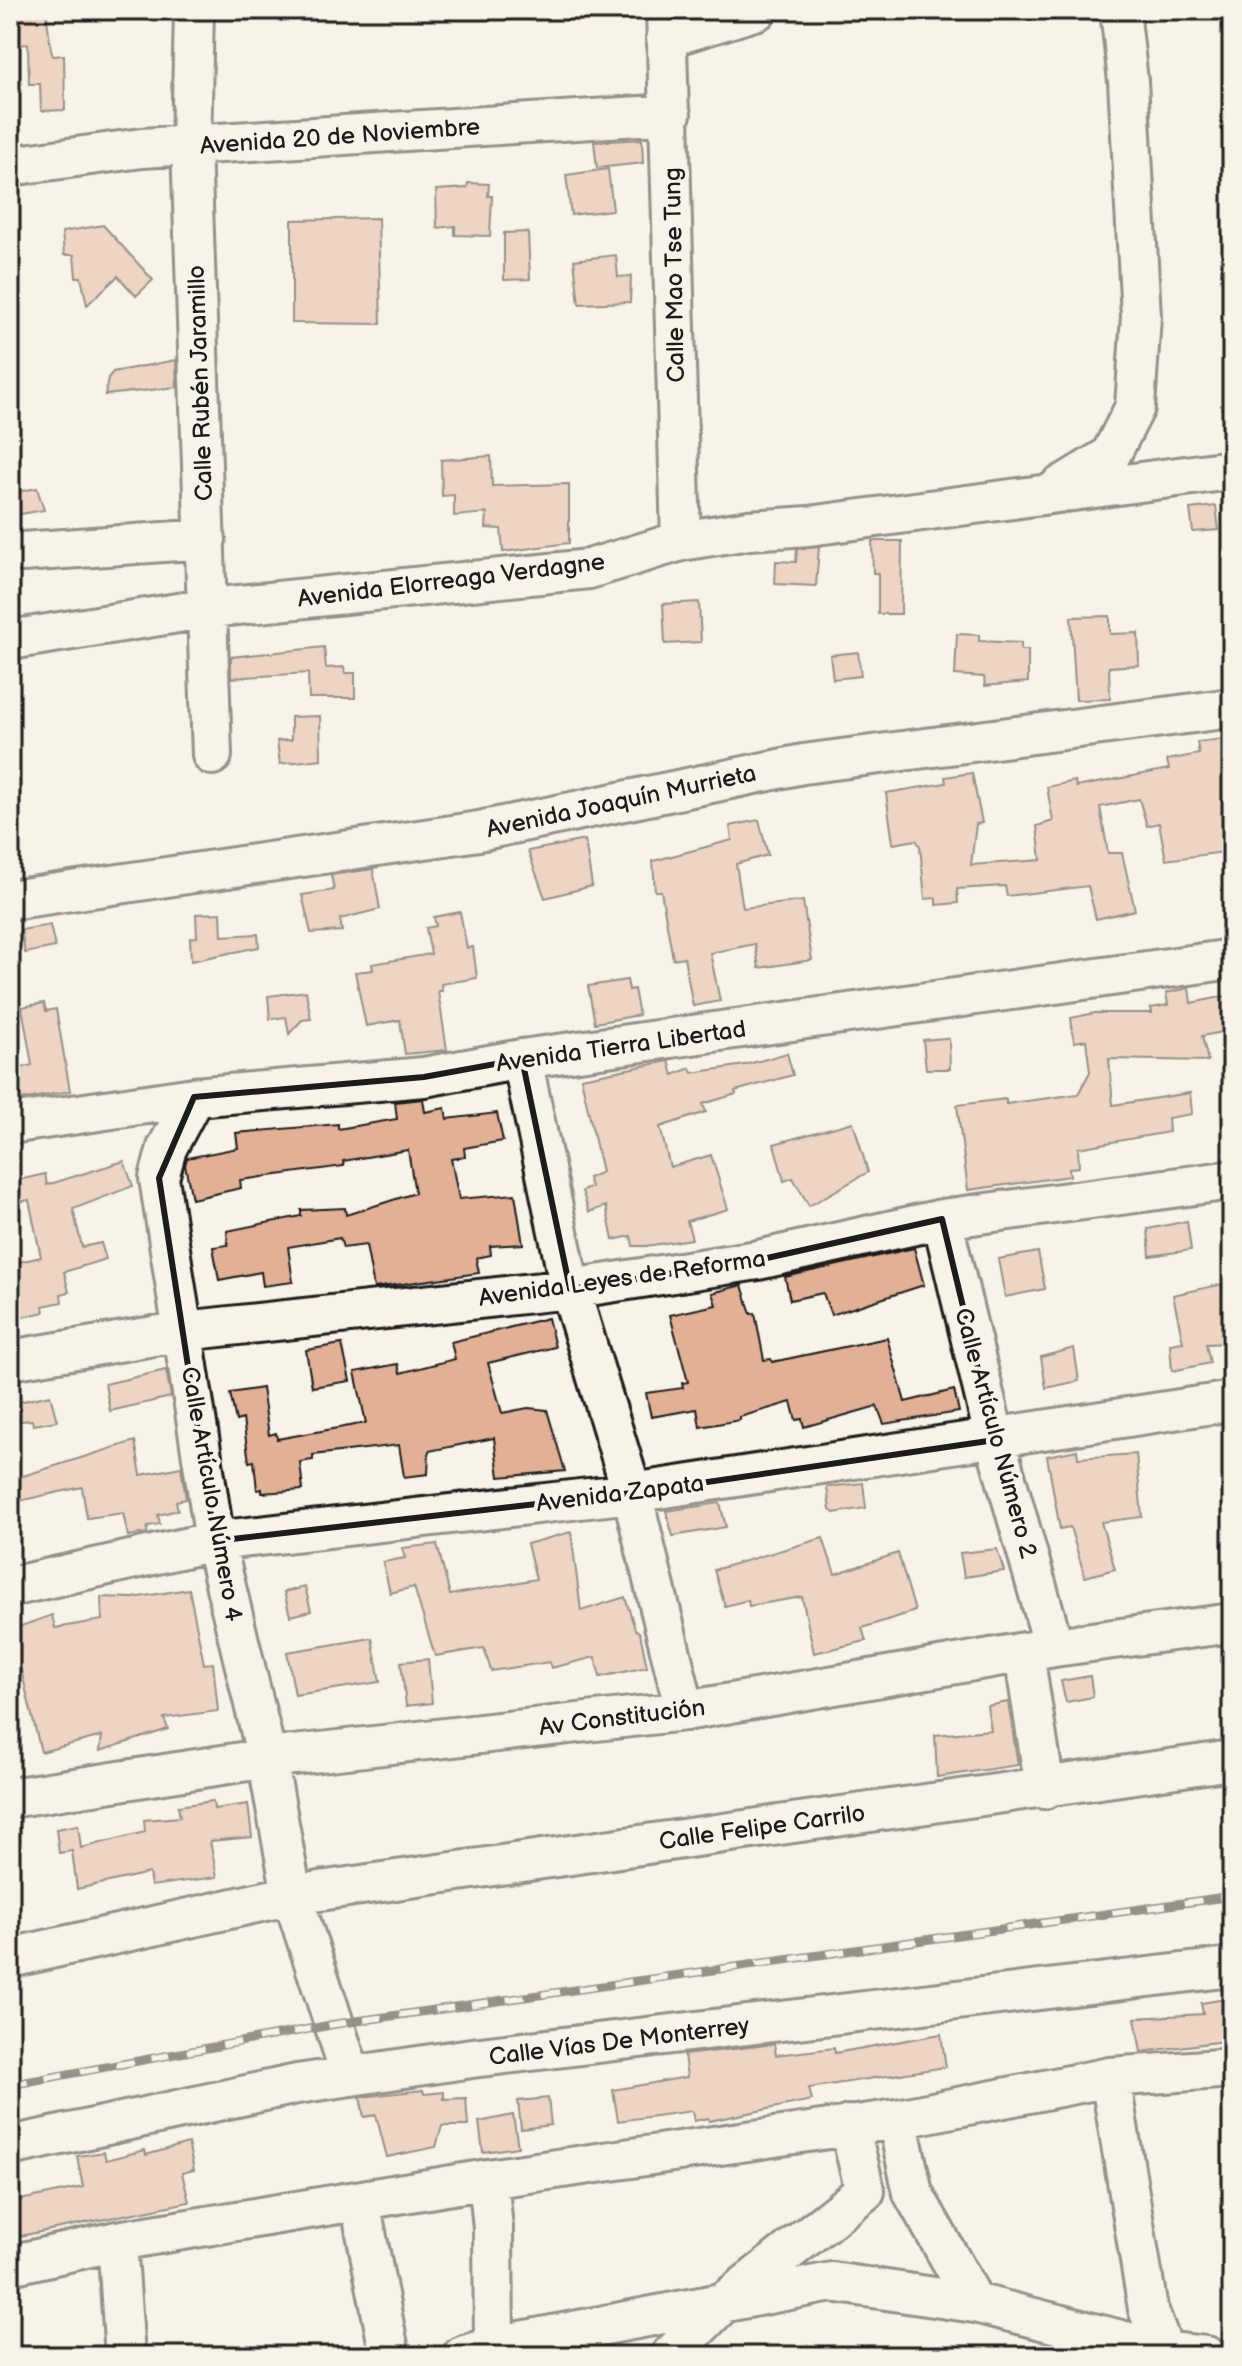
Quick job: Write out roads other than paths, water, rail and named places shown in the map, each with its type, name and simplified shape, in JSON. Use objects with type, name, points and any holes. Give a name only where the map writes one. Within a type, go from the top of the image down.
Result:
[{"type":"street","name":"Calle Rubén Jaramillo","points":[[194,10],[191,146],[212,755]]},
{"type":"street","points":[[666,24],[757,10]]},
{"type":"street","points":[[1046,495],[1110,456],[1135,407],[1141,316],[1129,94],[1120,10]]},
{"type":"street","name":"Calle Mao Tse Tung","points":[[666,24],[681,541]]},
{"type":"street","name":"Avenida 20 de Noviembre","points":[[10,166],[142,148],[671,114]]},
{"type":"street","name":"Avenida Elorreaga Verdagne","points":[[10,640],[209,608],[589,569],[681,541],[749,530],[809,526],[1223,471]]},
{"type":"street","points":[[22,552],[206,539]]},
{"type":"street","name":"Avenida Joaquín Murrieta","points":[[10,900],[479,831],[803,764],[1232,708]]},
{"type":"street","name":"Avenida Tierra Libertad","points":[[10,1124],[194,1097],[424,1077],[522,1059],[1232,959]]},
{"type":"street","points":[[522,1059],[570,1289],[632,1493],[685,1711]]},
{"type":"street","name":"Calle Artículo Número 4","points":[[194,1097],[167,1148],[159,1178],[184,1331],[200,1456],[215,1541],[267,1758],[292,1895],[351,2076]]},
{"type":"street","name":"Avenida Leyes de Reforma","points":[[10,1360],[184,1331],[570,1289],[758,1260],[942,1219],[1232,1180]]},
{"type":"street","name":"Calle Artículo Número 2","points":[[942,1219],[995,1440],[1039,1650],[1045,1789]]},
{"type":"street","name":"Avenida Zapata","points":[[10,1587],[215,1541],[632,1493],[995,1440],[1232,1401]]},
{"type":"street","name":"Av Constitución","points":[[10,1798],[267,1758],[685,1711],[1039,1650],[1232,1623]]},
{"type":"street","name":"Calle Felipe Carrilo","points":[[10,1958],[292,1895],[1232,1760]]},
{"type":"street","name":"Calle Vías De Monterrey","points":[[10,2146],[297,2084],[472,2058],[1232,1967]]},
{"type":"street","points":[[10,2265],[117,2241],[488,2179],[897,2119],[1110,2077],[1232,2068]]},
{"type":"street","points":[[1110,2077],[1148,2309],[1164,2351]]},
{"type":"street","points":[[897,2119],[913,2193],[975,2303]]},
{"type":"street","points":[[849,2125],[865,2191]]},
{"type":"street","points":[[488,2179],[493,2228],[478,2351],[832,2282],[975,2303],[1164,2351],[1207,2356]]},
{"type":"street","points":[[670,2356],[724,2302],[865,2191],[913,2193]]},
{"type":"street","points":[[360,2202],[390,2356]]},
{"type":"street","points":[[117,2241],[125,2356]]},
{"type":"railway","points":[[10,2085],[336,2024],[1232,1896]]}]
